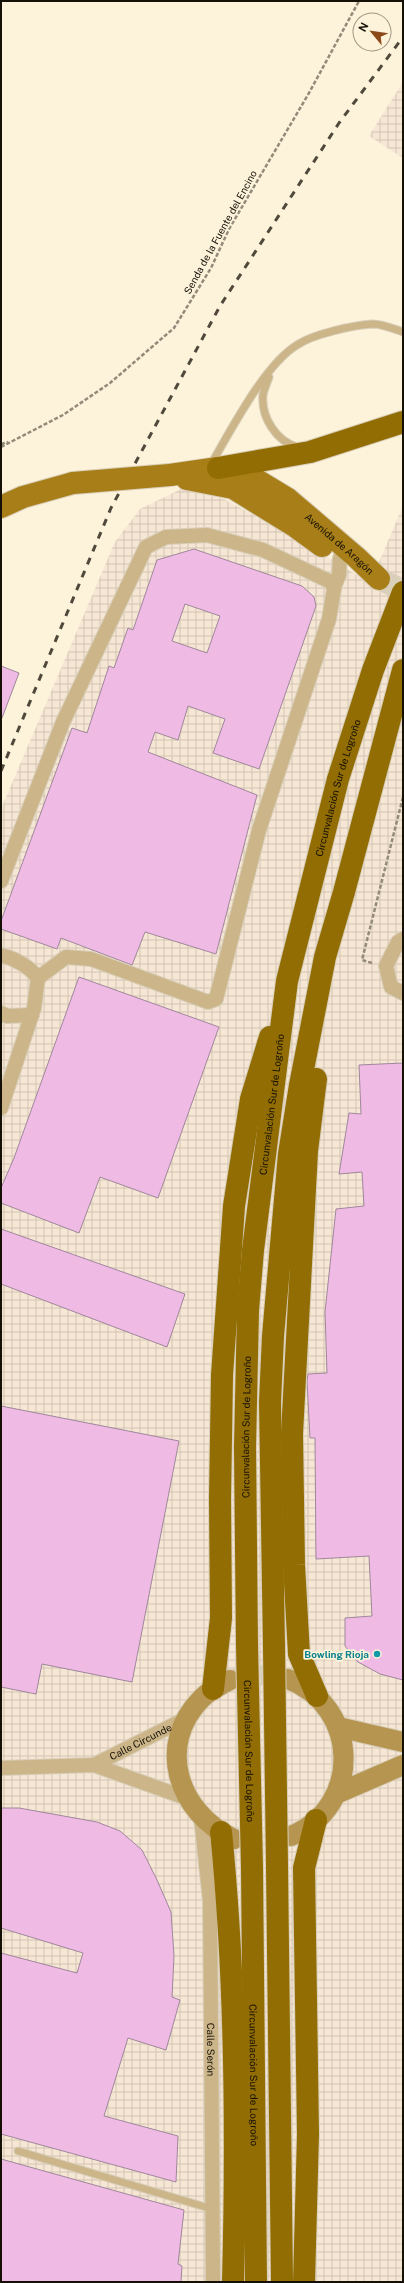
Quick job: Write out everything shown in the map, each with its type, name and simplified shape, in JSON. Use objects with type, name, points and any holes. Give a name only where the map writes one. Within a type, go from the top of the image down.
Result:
[{"type":"highway","points":[[207,473],[310,452],[403,422]]},
{"type":"highway","name":"Circunvalación Sur de Logroño","points":[[256,2282],[252,1868],[247,1646],[245,1447],[248,1310],[253,1250],[287,981],[338,780],[373,670],[403,592]]},
{"type":"highway","points":[[282,2282],[270,1402],[273,1336],[289,1154],[301,1078],[325,957],[344,892],[403,670]]},
{"type":"highway","points":[[317,1696],[298,1654],[294,1565],[292,1434],[307,1151],[344,892]]},
{"type":"highway","points":[[221,1684],[222,1618],[220,1498],[222,1376],[234,1206],[250,1099],[287,981]]},
{"type":"highway","points":[[304,2282],[308,2134],[304,1868],[316,1820]]},
{"type":"highway","points":[[227,1836],[236,2175],[233,2282]]},
{"type":"main road","name":"Avenida de Aragón","points":[[1,507],[23,497],[73,482],[207,473],[250,476],[288,499],[356,557],[379,579],[340,558],[296,527],[207,473]]},
{"type":"main road","points":[[288,1679],[299,1683],[317,1696],[330,1711],[338,1727],[344,1749],[343,1772],[336,1794],[328,1808],[316,1820],[291,1836]]},
{"type":"main road","points":[[221,1684],[202,1697],[187,1718],[177,1744],[177,1772],[186,1798],[201,1818],[227,1836]]},
{"type":"main road","points":[[338,1727],[403,1742]]},
{"type":"main road","points":[[336,1794],[403,1765]]},
{"type":"street","points":[[1,881],[63,722],[146,547],[166,537],[207,535],[263,550],[326,578],[334,587]]},
{"type":"street","points":[[1,1108],[32,1015],[38,978],[66,957],[91,959],[208,1002],[216,999],[259,830],[329,619],[334,587],[340,575],[340,558]]},
{"type":"street","points":[[403,939],[398,942],[386,966],[391,987],[403,993]]},
{"type":"street","points":[[1,955],[16,959],[31,969],[38,978]]},
{"type":"street","points":[[1,1013],[7,1016],[32,1015]]},
{"type":"street","name":"Calle Circunde","points":[[94,1765],[187,1718]]},
{"type":"street","name":"Calle Circunde","points":[[1,1768],[94,1765],[186,1798]]},
{"type":"street","name":"Calle Serón","points":[[201,1818],[210,1901],[213,2282]]},
{"type":"lane","points":[[207,473],[235,422],[271,369],[297,345],[318,336],[374,324],[403,332]]},
{"type":"lane","points":[[271,369],[263,395],[270,425],[274,433],[291,446],[310,452]]},
{"type":"lane","points":[[18,2151],[212,2209]]},
{"type":"path","name":"Senda de la Fuente del Encino","points":[[1,447],[63,415],[110,383],[174,328],[211,268],[229,229],[309,93],[359,1]]},
{"type":"path","points":[[1,444],[13,441]]},
{"type":"path","points":[[386,966],[362,960],[403,797]]},
{"type":"shaded area","points":[[403,82],[403,158],[369,136]]},
{"type":"shaded area","points":[[181,489],[224,499],[302,541],[370,583],[403,506],[403,2282],[1,2282],[1,809],[115,542],[140,509]]},
{"type":"building","points":[[194,549],[302,586],[314,597],[316,606],[259,769],[213,753],[225,719],[188,706],[178,740],[155,732],[148,752],[257,795],[216,954],[145,932],[132,965],[61,938],[57,949],[1,929],[1,921],[72,728],[87,733],[109,666],[114,668],[128,628],[133,630],[157,560]],"holes":[[[185,604],[220,616],[207,653],[172,641]]]},
{"type":"building","points":[[1,666],[19,673],[2,718],[1,718]]},
{"type":"building","points":[[79,977],[219,1027],[158,1198],[100,1177],[79,1233],[1,1203],[1,1188],[14,1158]]},
{"type":"building","points":[[403,1063],[403,1680],[380,1674],[358,1662],[345,1646],[345,1618],[372,1616],[369,1556],[316,1559],[315,1438],[310,1438],[307,1381],[308,1374],[327,1373],[325,1312],[336,1209],[364,1206],[362,1172],[339,1174],[349,1113],[361,1114],[359,1065]]},
{"type":"building","points":[[1,1229],[185,1294],[167,1347],[1,1284]]},
{"type":"building","points":[[1,1406],[179,1441],[132,1682],[42,1664],[36,1694],[1,1687]]},
{"type":"building","points":[[1,1808],[19,1808],[97,1822],[120,1831],[142,1850],[157,1880],[171,1912],[174,1956],[172,1997],[180,2000],[166,2050],[128,2038],[104,2116],[178,2136],[176,2182],[1,2134],[1,1953],[77,1973],[83,1953],[1,1928]]},
{"type":"building","points":[[1,2159],[184,2210],[178,2264],[182,2266],[181,2282],[1,2282]]},
{"type":"tunnel","points":[[379,579],[403,590]]},
{"type":"tunnel","points":[[231,1680],[260,1675],[288,1679]]},
{"type":"railway","points":[[1,771],[111,508],[220,306],[339,123],[403,37]]},
{"type":"place","name":"Bowling Rioja","points":[[377,1654]]}]
